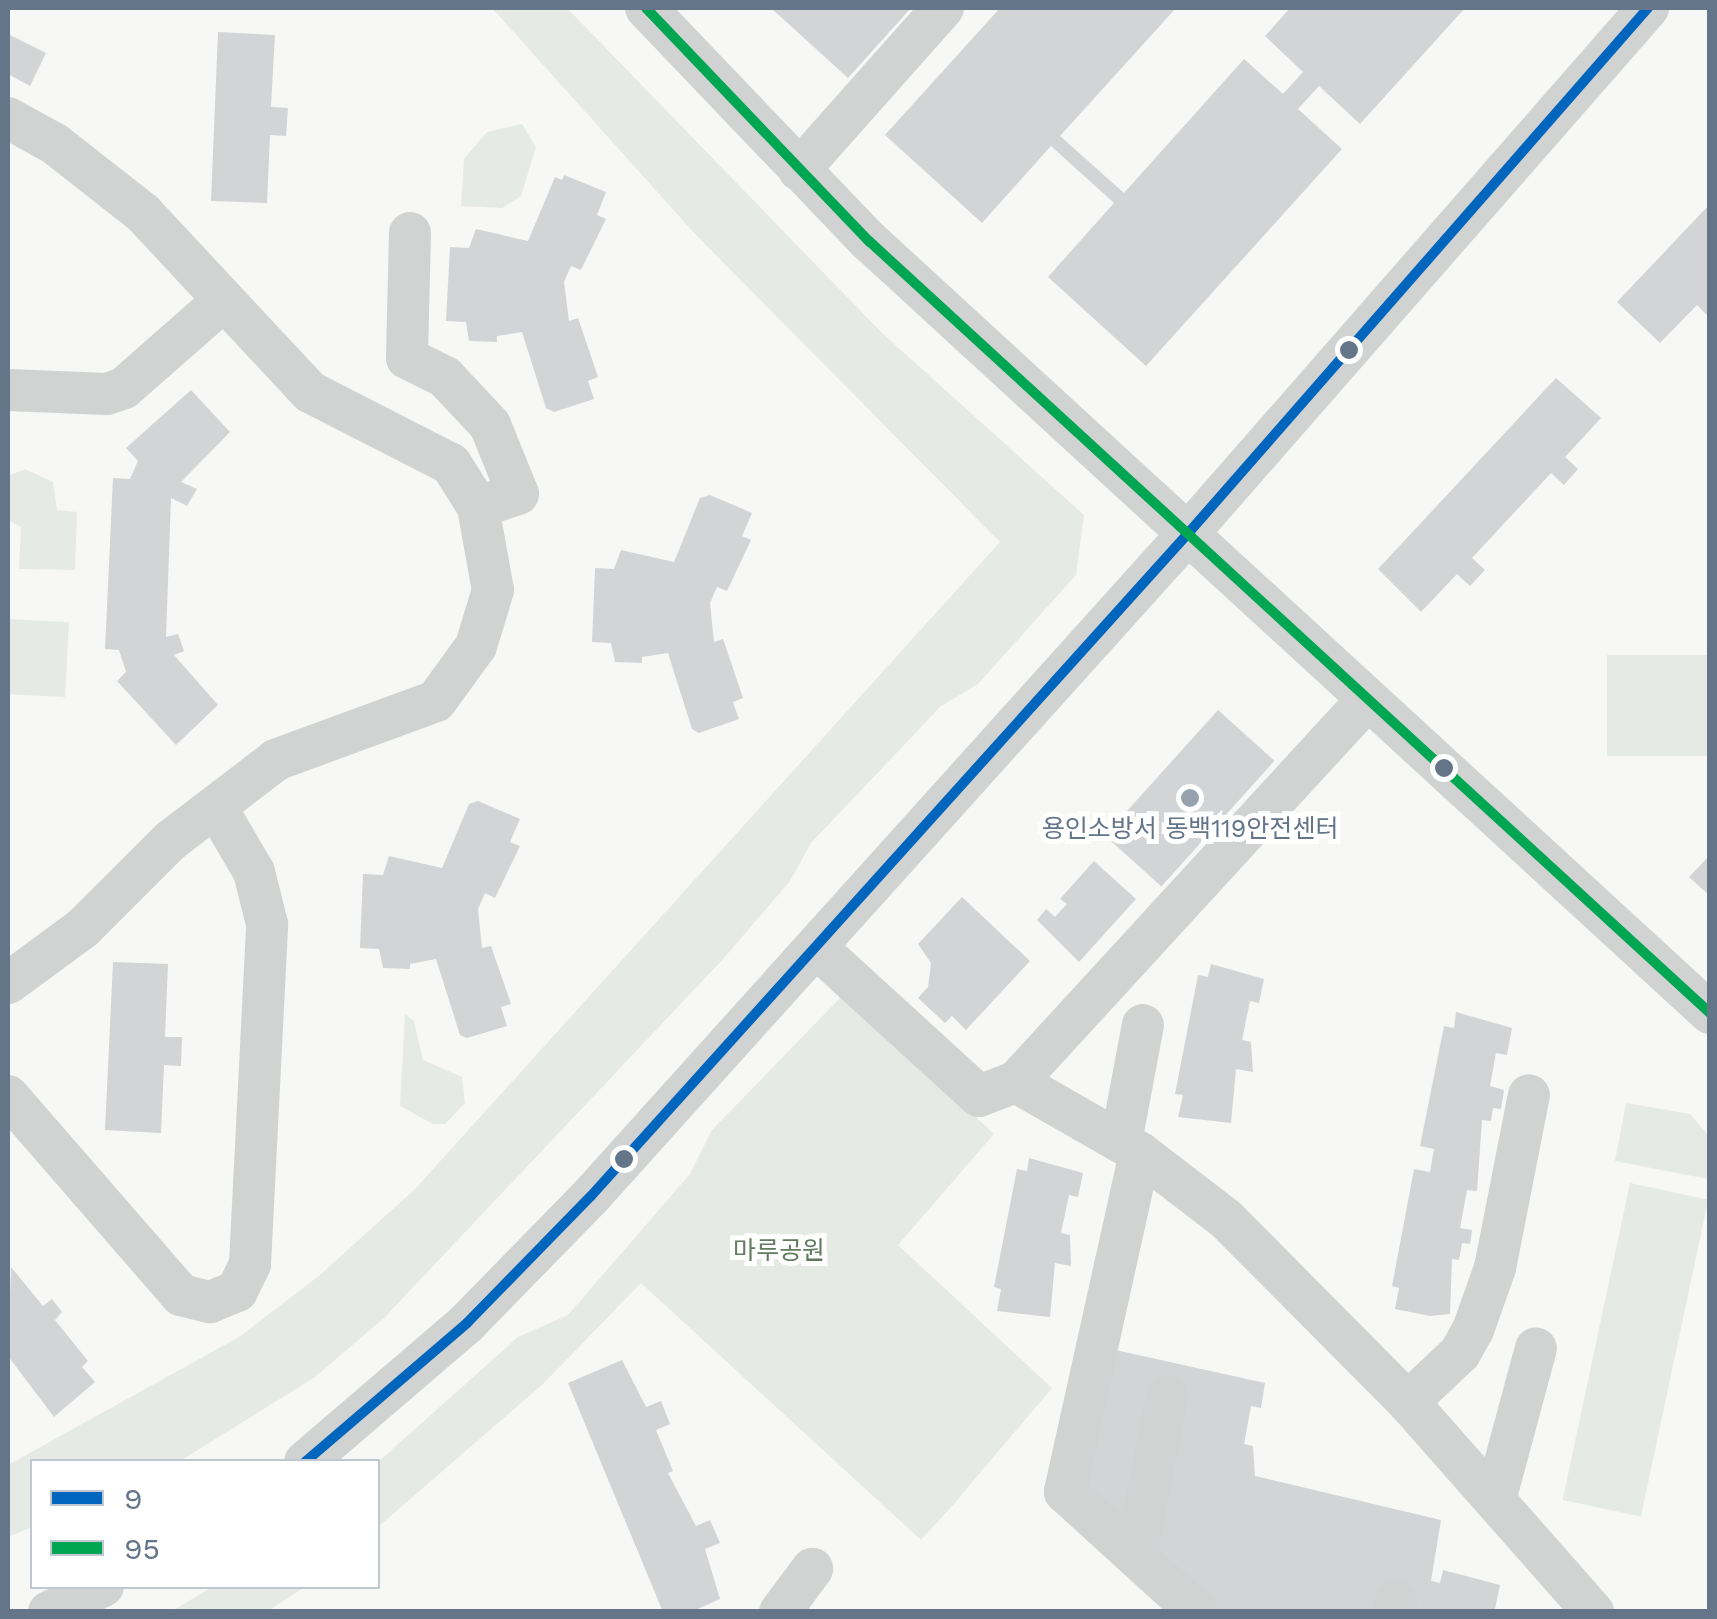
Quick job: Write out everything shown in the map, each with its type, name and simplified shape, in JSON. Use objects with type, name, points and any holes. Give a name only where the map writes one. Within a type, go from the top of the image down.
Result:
[{"type":"street","points":[[646,8],[799,170],[1190,530],[1366,701],[1710,1013]]},
{"type":"street","points":[[799,170],[943,8]]},
{"type":"street","points":[[308,1459],[467,1322],[818,949],[1648,8]]},
{"type":"street","points":[[8,118],[116,190],[310,392],[451,464],[478,507],[492,590],[488,622],[460,675],[436,701],[276,760],[216,806],[83,928],[8,984]]},
{"type":"street","points":[[410,233],[407,358],[445,377],[490,424],[518,494],[478,507]]},
{"type":"street","points":[[8,390],[107,394],[124,388],[223,301]]},
{"type":"street","points":[[818,949],[979,1096],[1016,1082],[1366,701]]},
{"type":"street","points":[[8,1096],[181,1295],[210,1302],[237,1290],[250,1264],[267,924],[254,872],[216,806]]},
{"type":"street","points":[[1143,1025],[1131,1147],[1065,1492],[1197,1612]]},
{"type":"street","points":[[1016,1082],[1131,1147],[1240,1231],[1408,1402],[1495,1500],[1552,1592],[1594,1612]]},
{"type":"street","points":[[1408,1402],[1460,1353],[1474,1330],[1495,1268],[1529,1094]]},
{"type":"street","points":[[1495,1500],[1536,1348]]},
{"type":"street","points":[[1136,1556],[1166,1396]]},
{"type":"street","points":[[780,1612],[812,1569]]},
{"type":"street","points":[[50,1612],[97,1589]]},
{"type":"green space","points":[[492,8],[567,8],[882,333],[1084,515],[1076,575],[978,684],[941,706],[811,843],[790,881],[724,958],[384,1318],[315,1377],[183,1459],[30,1459],[30,1528],[8,1537],[8,1465],[239,1337],[320,1275],[415,1189],[1000,542],[696,235]]},
{"type":"green space","points":[[522,124],[536,147],[521,196],[502,208],[461,206],[464,159],[487,132]]},
{"type":"green space","points":[[25,469],[53,482],[57,510],[77,512],[75,570],[19,569],[21,527],[8,520],[8,476]]},
{"type":"green space","points":[[8,619],[69,622],[65,697],[8,694]]},
{"type":"green space","points":[[1607,655],[1709,655],[1709,756],[1607,756]]},
{"type":"green space","name":"마루공원","points":[[844,994],[994,1134],[898,1245],[1052,1388],[921,1540],[641,1283],[543,1384],[380,1525],[380,1460],[518,1337],[568,1315],[690,1174],[712,1130]]},
{"type":"green space","points":[[405,1014],[414,1021],[423,1060],[462,1077],[465,1103],[445,1124],[433,1124],[400,1106]]},
{"type":"green space","points":[[1626,1103],[1690,1114],[1709,1136],[1708,1179],[1615,1161]]},
{"type":"green space","points":[[1630,1183],[1708,1200],[1641,1517],[1563,1500]]},
{"type":"green space","points":[[209,1589],[302,1589],[268,1611],[172,1611]]},
{"type":"building","points":[[771,8],[911,8],[848,78]]},
{"type":"building","points":[[1000,8],[1176,8],[1060,136],[1124,193],[1244,59],[1283,94],[1303,72],[1265,36],[1290,8],[1465,8],[1360,124],[1319,86],[1298,109],[1342,149],[1146,366],[1048,277],[1114,203],[1051,146],[982,223],[885,135]]},
{"type":"building","points":[[218,32],[275,35],[271,107],[288,108],[286,136],[270,135],[267,203],[211,201]]},
{"type":"building","points":[[8,34],[46,53],[30,86],[8,74]]},
{"type":"building","points":[[564,175],[606,192],[597,215],[606,219],[581,270],[571,266],[564,282],[569,321],[578,318],[598,377],[588,381],[594,399],[554,412],[546,408],[522,332],[497,336],[497,342],[469,341],[466,322],[446,321],[450,247],[469,248],[476,229],[528,241],[555,177],[562,180]]},
{"type":"building","points":[[1710,204],[1710,318],[1697,305],[1660,343],[1617,302]]},
{"type":"building","points":[[1556,378],[1601,418],[1565,457],[1578,469],[1564,485],[1551,473],[1472,558],[1485,570],[1470,586],[1457,574],[1421,612],[1378,569]]},
{"type":"building","points":[[191,390],[230,432],[181,482],[197,489],[187,506],[171,498],[166,637],[178,634],[184,651],[174,655],[218,705],[176,745],[117,681],[126,672],[119,650],[105,649],[113,478],[130,479],[138,461],[126,448]]},
{"type":"building","points":[[710,495],[752,513],[742,536],[751,540],[727,591],[717,587],[710,603],[714,642],[723,639],[743,698],[733,702],[739,719],[699,733],[692,729],[668,653],[642,657],[642,663],[615,662],[611,643],[592,642],[595,568],[614,569],[621,550],[674,562],[700,498]]},
{"type":"building","name":"용인소방서 동백119안전센터","points":[[1218,710],[1274,761],[1161,886],[1105,836]]},
{"type":"building","points":[[478,801],[520,819],[510,842],[520,846],[495,898],[485,893],[478,909],[482,948],[491,946],[511,1004],[501,1007],[507,1026],[467,1038],[460,1035],[436,959],[410,964],[410,969],[383,968],[379,949],[360,948],[363,874],[383,875],[389,856],[442,868],[469,804]]},
{"type":"building","points":[[1710,855],[1710,896],[1689,877]]},
{"type":"building","points":[[1094,861],[1136,899],[1079,962],[1037,920],[1046,909],[1055,917],[1067,904],[1060,899]]},
{"type":"building","points":[[962,897],[1030,961],[966,1030],[952,1016],[945,1023],[918,998],[928,987],[931,963],[918,944]]},
{"type":"building","points":[[113,962],[168,964],[165,1037],[182,1037],[181,1066],[164,1065],[161,1133],[105,1130]]},
{"type":"building","points":[[1211,964],[1264,979],[1259,1003],[1250,1001],[1242,1040],[1251,1042],[1253,1072],[1236,1069],[1231,1123],[1178,1117],[1183,1095],[1175,1094],[1198,975],[1208,977]]},
{"type":"building","points":[[1456,1012],[1512,1028],[1507,1055],[1496,1053],[1490,1086],[1504,1090],[1501,1109],[1493,1108],[1491,1121],[1482,1120],[1477,1191],[1467,1190],[1460,1228],[1472,1230],[1470,1244],[1462,1243],[1459,1260],[1452,1259],[1450,1314],[1430,1316],[1395,1309],[1399,1288],[1392,1286],[1414,1169],[1430,1172],[1434,1149],[1420,1146],[1444,1026],[1454,1028]]},
{"type":"building","points":[[1029,1158],[1083,1173],[1078,1197],[1069,1195],[1061,1233],[1070,1235],[1071,1266],[1055,1263],[1050,1317],[997,1311],[1001,1289],[994,1287],[1017,1169],[1027,1171]]},
{"type":"building","points":[[11,1267],[43,1306],[52,1299],[62,1312],[55,1320],[88,1361],[82,1367],[95,1382],[54,1417],[8,1356]]},
{"type":"building","points":[[1111,1349],[1265,1383],[1261,1408],[1251,1406],[1244,1444],[1253,1446],[1255,1476],[1441,1520],[1431,1581],[1440,1583],[1443,1570],[1500,1585],[1495,1609],[1217,1612],[1085,1490]]},
{"type":"building","points":[[622,1360],[646,1407],[661,1401],[670,1424],[656,1430],[673,1471],[668,1473],[696,1526],[710,1520],[720,1543],[705,1549],[720,1599],[691,1612],[663,1612],[568,1383]]},
{"type":"transit line","name":"95","points":[[646,8],[869,241],[1710,1013]]},
{"type":"transit line","name":"9","points":[[308,1459],[467,1323],[591,1196],[1191,530],[1648,8]]},
{"type":"place","name":"용인소방서 동백119안전센터","points":[[1190,798]]}]
